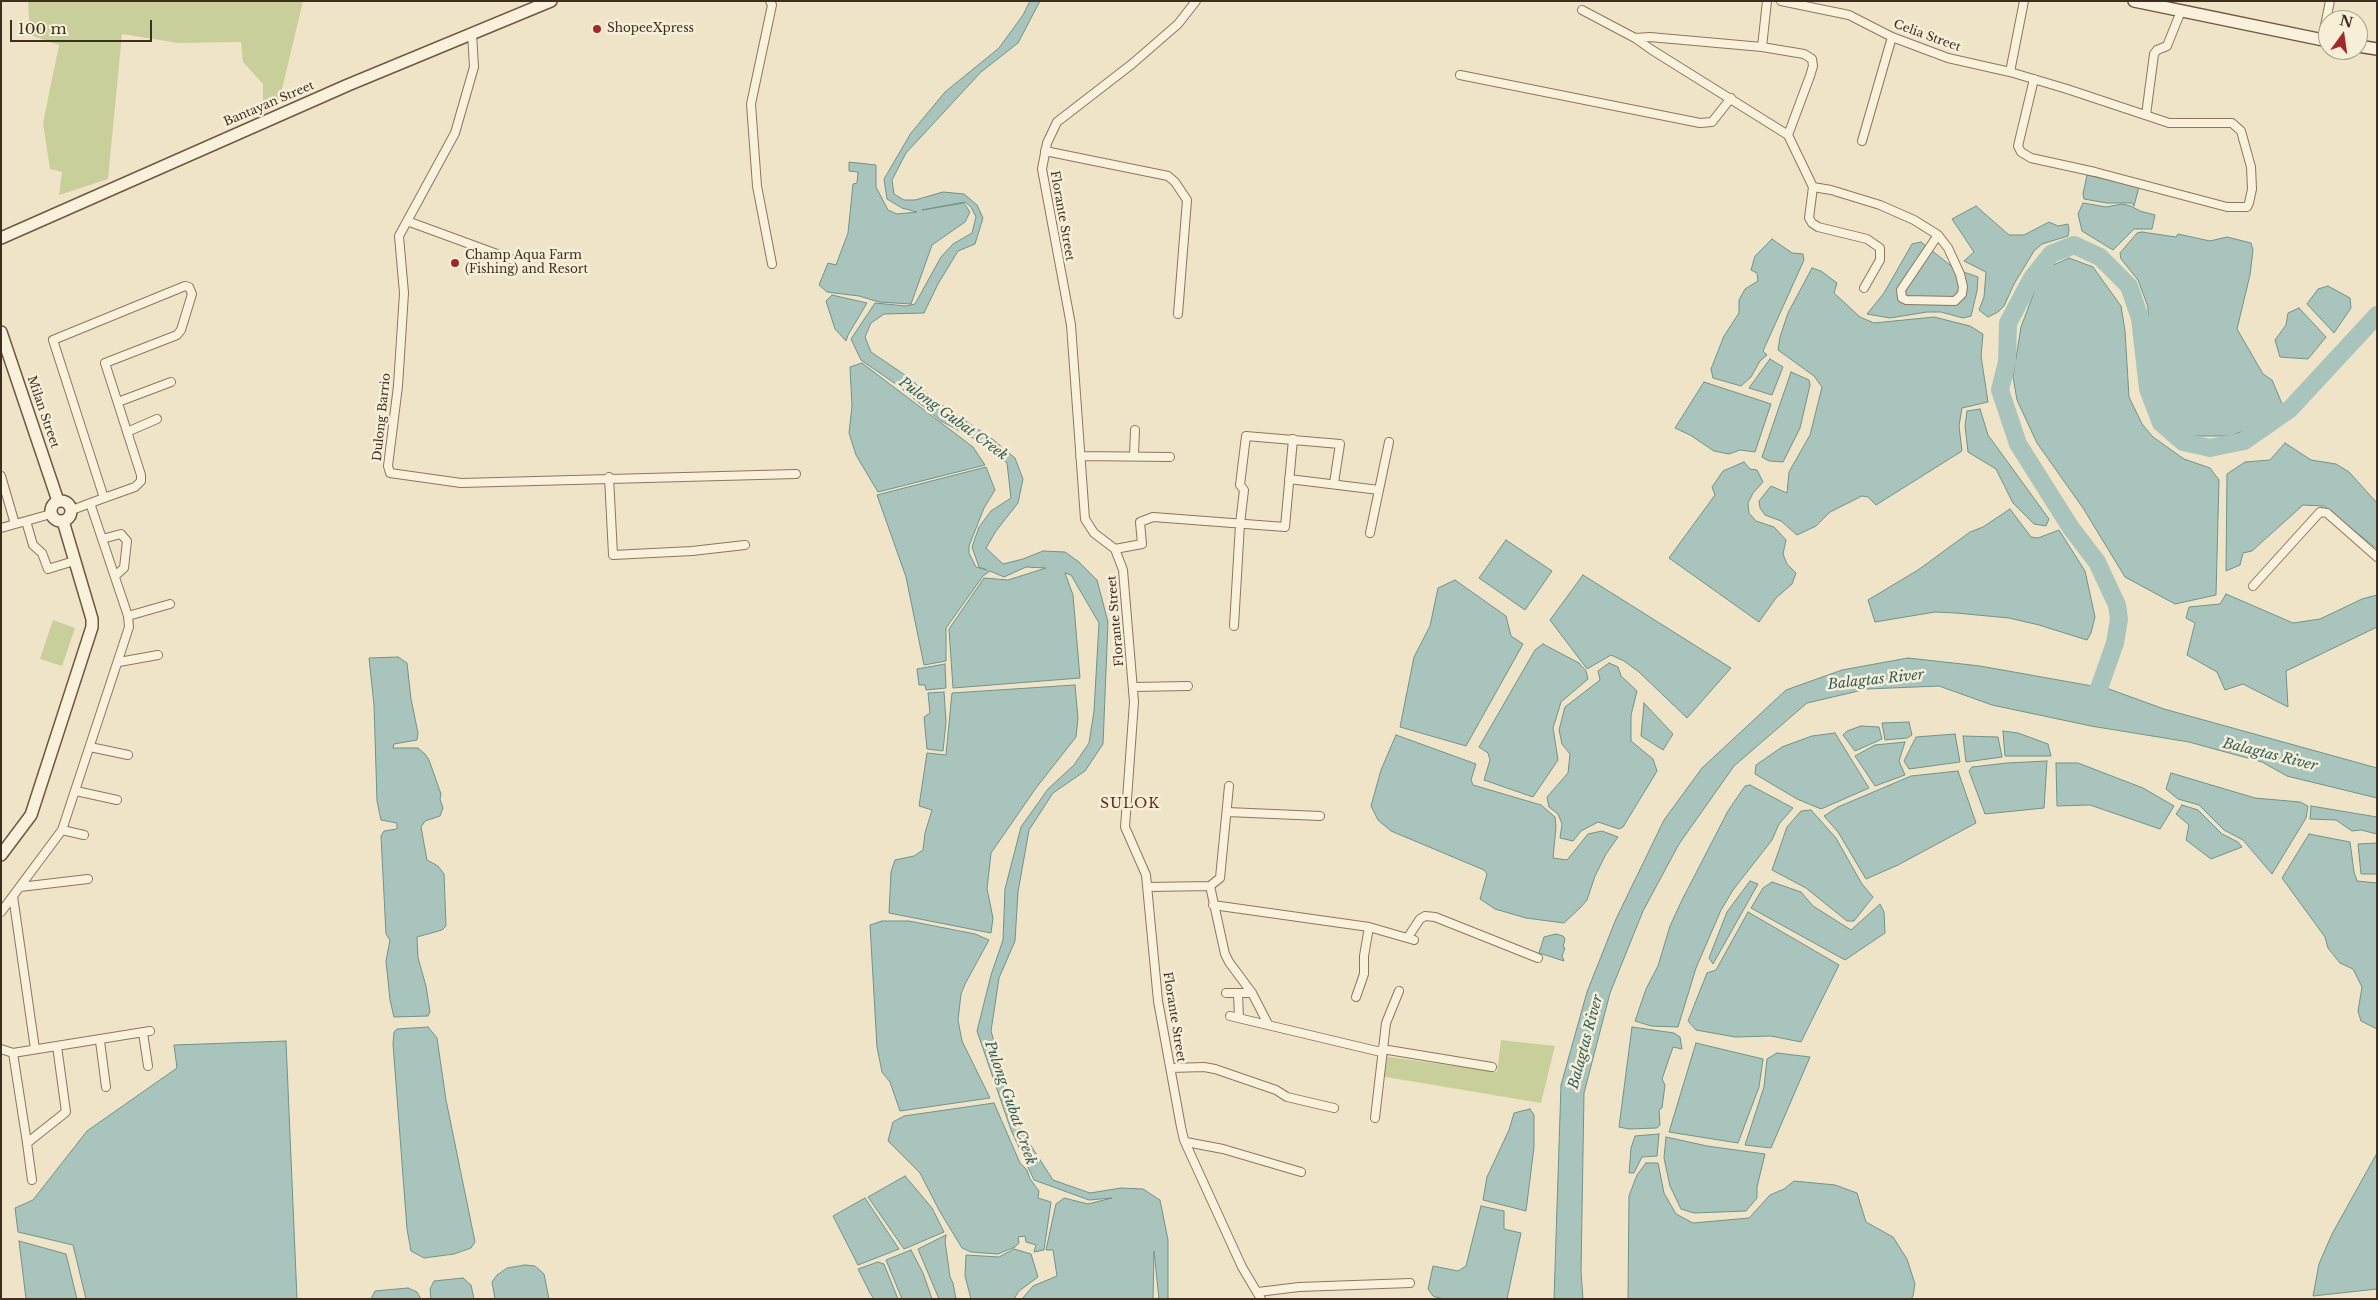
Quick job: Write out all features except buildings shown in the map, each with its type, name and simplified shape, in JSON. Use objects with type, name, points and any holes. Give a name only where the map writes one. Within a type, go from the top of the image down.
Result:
[{"type":"main road","name":"Bantayan Street","points":[[1,238],[259,123],[551,1]]},
{"type":"main road","points":[[2134,1],[2318,40]]},
{"type":"main road","name":"Milan Street","points":[[1,332],[58,501]]},
{"type":"main road","points":[[58,501],[67,502],[72,510],[70,516],[63,521],[56,520],[51,514],[53,504],[58,501]]},
{"type":"main road","points":[[1,855],[31,815],[92,627],[92,619],[63,521]]},
{"type":"street","points":[[770,1],[772,5],[752,104],[757,186],[772,264]]},
{"type":"street","name":"Florante Street","points":[[1196,1],[1178,24],[1132,64],[1057,122],[1045,151],[1042,169],[1071,325],[1076,372],[1085,519],[1094,534],[1115,548],[1123,570],[1134,687],[1125,827],[1144,866],[1148,887],[1158,1001],[1186,1142],[1242,1267],[1259,1295]]},
{"type":"street","points":[[1762,47],[1767,1]]},
{"type":"street","name":"Celia Street","points":[[1781,1],[1849,15],[1892,37],[1948,58],[2034,79],[2169,123],[2232,123],[2238,126],[2241,131],[2251,167],[2251,199],[2247,206],[2227,207],[2095,172],[2031,158],[2021,152],[2018,146],[2034,79]]},
{"type":"street","points":[[2010,72],[2024,1]]},
{"type":"street","points":[[1582,10],[1635,38],[1788,135],[1812,187],[1809,218],[1812,223],[1818,227],[1867,238],[1880,248],[1882,254],[1880,260],[1864,288]]},
{"type":"street","points":[[2146,115],[2154,54],[2157,50],[2167,46],[2181,11]]},
{"type":"street","name":"Dulong Barrio","points":[[472,34],[474,67],[455,133],[399,236],[404,293],[398,386],[388,466],[390,473],[462,483],[796,474]]},
{"type":"street","points":[[1635,38],[1650,37],[1762,47],[1804,54],[1812,59],[1813,66],[1810,76],[1788,135]]},
{"type":"street","points":[[1862,142],[1892,37]]},
{"type":"street","points":[[1460,75],[1700,122],[1712,122],[1731,98]]},
{"type":"street","points":[[1045,151],[1168,176],[1175,182],[1187,200],[1178,314]]},
{"type":"street","points":[[1812,187],[1838,192],[1880,205],[1914,220],[1938,235],[1948,248],[1960,274],[1963,287],[1962,294],[1955,301],[1906,300],[1902,298],[1901,290],[1938,235]]},
{"type":"street","points":[[407,221],[527,265]]},
{"type":"street","points":[[72,510],[104,498],[135,486],[141,481],[141,475],[105,363],[177,335],[181,330],[192,294],[189,287],[185,286],[53,340],[104,498]]},
{"type":"street","points":[[118,402],[171,382]]},
{"type":"street","points":[[127,432],[157,419]]},
{"type":"street","points":[[1134,455],[1135,430]]},
{"type":"street","points":[[1234,626],[1244,490],[1240,485],[1246,436],[1340,444],[1334,483]]},
{"type":"street","points":[[1115,548],[1142,544],[1140,522],[1153,517],[1285,527],[1293,439]]},
{"type":"street","points":[[1370,533],[1389,442]]},
{"type":"street","points":[[1080,456],[1134,455],[1170,457]]},
{"type":"street","points":[[609,478],[613,555],[692,551],[746,545]]},
{"type":"street","points":[[1289,478],[1379,490]]},
{"type":"street","points":[[2,479],[15,524]]},
{"type":"street","points":[[1,912],[62,830],[129,627],[128,616],[90,503]]},
{"type":"street","points":[[2253,586],[2320,512],[2327,513],[2377,557]]},
{"type":"street","points":[[1,528],[51,514]]},
{"type":"street","points":[[26,521],[33,544],[42,553],[48,569],[74,561]]},
{"type":"street","points":[[102,539],[121,534],[127,541],[124,568],[115,576]]},
{"type":"street","points":[[128,616],[170,604]]},
{"type":"street","points":[[119,662],[158,655]]},
{"type":"street","points":[[1134,687],[1188,686]]},
{"type":"street","points":[[90,747],[128,755]]},
{"type":"street","points":[[1148,887],[1210,886],[1220,878],[1229,786]]},
{"type":"street","points":[[76,791],[117,800]]},
{"type":"street","points":[[1227,812],[1320,816]]},
{"type":"street","points":[[62,830],[84,835]]},
{"type":"street","points":[[20,887],[88,879]]},
{"type":"street","points":[[1210,886],[1213,905],[1229,962],[1252,993],[1268,1024]]},
{"type":"street","points":[[13,896],[35,1049]]},
{"type":"street","points":[[1213,905],[1369,927],[1411,939],[1423,917],[1435,918],[1538,958]]},
{"type":"street","points":[[1356,997],[1364,974],[1364,956],[1369,927]]},
{"type":"street","points":[[1375,1118],[1386,1023],[1398,991]]},
{"type":"street","points":[[1226,993],[1252,993]]},
{"type":"street","points":[[1238,993],[1239,1018]]},
{"type":"street","points":[[1230,1016],[1382,1050],[1492,1067]]},
{"type":"street","points":[[1,1049],[13,1053],[100,1041],[147,1032],[148,1066]]},
{"type":"street","points":[[100,1041],[106,1087]]},
{"type":"street","points":[[27,1143],[66,1112],[57,1046]]},
{"type":"street","points":[[13,1053],[32,1180]]},
{"type":"street","points":[[1171,1068],[1204,1067],[1215,1069],[1276,1090],[1288,1097],[1334,1108]]},
{"type":"street","points":[[1186,1142],[1223,1148],[1301,1172]]},
{"type":"street","points":[[1259,1295],[1299,1287],[1410,1283]]},
{"type":"green space","points":[[28,1],[303,1],[278,106],[263,113],[263,84],[243,62],[241,42],[178,43],[122,34],[108,179],[59,195],[62,172],[50,169],[43,123],[59,45],[30,35]]},
{"type":"green space","points":[[53,620],[75,628],[62,666],[40,659]]},
{"type":"green space","points":[[1501,1040],[1555,1046],[1541,1103],[1380,1076],[1383,1056],[1497,1072]]},
{"type":"water","name":"Pulong Gubat Creek","points":[[1030,1],[1040,1],[1018,43],[981,72],[906,153],[892,180],[894,194],[904,200],[915,200],[943,192],[964,194],[977,205],[983,218],[975,244],[958,251],[938,284],[924,313],[884,314],[871,323],[865,337],[871,352],[908,377],[933,399],[991,438],[1015,458],[1023,479],[1018,503],[996,531],[986,548],[1003,564],[1043,551],[1065,552],[1079,562],[1097,580],[1108,622],[1103,744],[1085,771],[1053,793],[1029,830],[1018,892],[1015,941],[999,978],[991,1031],[1019,1127],[1053,1180],[1090,1193],[1121,1188],[1143,1189],[1160,1200],[1168,1240],[1168,1299],[1159,1299],[1154,1251],[1153,1299],[1022,1299],[1033,1286],[1057,1276],[1053,1250],[1046,1250],[1056,1204],[1064,1198],[1088,1204],[1112,1198],[1089,1200],[1034,1180],[1011,1130],[977,1031],[991,975],[1003,940],[1005,889],[1021,827],[1048,789],[1074,765],[1089,743],[1094,711],[1099,623],[1071,575],[1065,573],[1073,595],[1080,678],[953,688],[949,629],[984,578],[1008,580],[1046,568],[1026,567],[1004,577],[990,571],[983,576],[946,628],[946,661],[924,665],[906,577],[877,495],[986,467],[995,490],[984,508],[969,546],[969,553],[976,567],[987,570],[979,567],[972,547],[979,527],[991,511],[1011,498],[1007,463],[986,445],[941,421],[900,387],[861,360],[851,339],[875,303],[906,306],[915,304],[941,257],[953,244],[972,233],[976,217],[971,207],[965,202],[922,210],[964,203],[970,212],[965,222],[932,245],[911,304],[879,302],[859,296],[827,292],[819,285],[828,263],[836,265],[848,233],[853,184],[857,183],[858,172],[849,171],[849,162],[876,165],[876,187],[888,210],[897,214],[917,212],[902,208],[887,199],[884,179],[911,133],[945,92],[999,48],[1023,15]]},
{"type":"water","points":[[2087,175],[2139,187],[2134,206],[2132,203],[2107,203],[2084,199],[2083,194]]},
{"type":"water","points":[[2083,203],[2106,207],[2122,204],[2155,215],[2152,229],[2134,229],[2113,250],[2082,231],[2078,214]]},
{"type":"water","points":[[1976,206],[2009,235],[2024,235],[2049,222],[2058,226],[2068,224],[2069,230],[2068,236],[2042,244],[2034,251],[2014,284],[2004,306],[1998,312],[1988,317],[1979,310],[1984,297],[1986,272],[1964,261],[1974,252],[1952,219]]},
{"type":"water","points":[[2142,232],[2176,237],[2178,234],[2210,241],[2227,237],[2251,243],[2253,250],[2250,275],[2237,329],[2263,374],[2272,380],[2283,406],[2257,426],[2249,427],[2244,431],[2229,436],[2187,436],[2173,426],[2164,416],[2155,396],[2148,351],[2148,307],[2138,280],[2121,259],[2120,253],[2137,233]]},
{"type":"water","points":[[1772,239],[1792,253],[1803,254],[1804,260],[1763,351],[1767,355],[1760,361],[1751,377],[1741,386],[1713,378],[1711,369],[1724,336],[1739,313],[1739,300],[1745,289],[1758,281],[1757,273],[1751,270],[1755,256]]},
{"type":"water","points":[[1921,242],[1955,269],[1978,277],[1971,316],[1963,318],[1941,312],[1927,312],[1890,318],[1867,314],[1884,293],[1912,244]]},
{"type":"water","points":[[2069,258],[2093,267],[2121,306],[2125,331],[2129,397],[2142,424],[2153,437],[2184,459],[2210,468],[2219,480],[2216,595],[2175,604],[2125,577],[2083,508],[2037,443],[2017,400],[2013,377],[2021,327],[2038,282],[2051,266]]},
{"type":"water","points":[[1812,268],[1821,271],[1837,283],[1834,293],[1860,317],[1874,323],[1934,317],[1970,326],[1983,334],[1981,356],[1988,402],[1962,408],[1959,426],[1962,451],[1876,505],[1868,497],[1862,496],[1830,512],[1816,526],[1797,535],[1781,521],[1765,515],[1760,508],[1759,501],[1771,486],[1787,493],[1789,472],[1810,435],[1822,387],[1814,376],[1778,350],[1788,313]]},
{"type":"water","points":[[2328,286],[2350,298],[2351,308],[2334,333],[2307,304],[2318,289]]},
{"type":"water","points":[[832,295],[867,303],[846,341],[835,329],[826,301]]},
{"type":"water","points":[[2299,308],[2326,337],[2308,359],[2280,357],[2275,340],[2286,325],[2288,313]]},
{"type":"water","points":[[1770,359],[1783,367],[1772,395],[1749,388]]},
{"type":"water","points":[[862,363],[973,447],[985,465],[878,492],[856,455],[849,433],[852,406],[850,367]]},
{"type":"water","points":[[1791,372],[1809,380],[1810,385],[1800,428],[1783,462],[1769,461],[1762,457]]},
{"type":"water","points":[[1704,382],[1771,404],[1755,452],[1740,450],[1729,454],[1714,451],[1690,435],[1675,428]]},
{"type":"water","points":[[1980,409],[1988,435],[2049,519],[2046,526],[2034,524],[2013,503],[1996,469],[1968,452],[1965,426],[1967,411]]},
{"type":"water","points":[[2285,443],[2311,460],[2336,464],[2349,472],[2377,503],[2377,549],[2324,506],[2303,505],[2252,551],[2243,553],[2240,565],[2226,571],[2227,474],[2245,462],[2270,460]]},
{"type":"water","points":[[1744,462],[1750,469],[1757,470],[1763,482],[1753,493],[1748,503],[1749,513],[1756,521],[1774,527],[1786,540],[1783,554],[1787,564],[1796,573],[1792,584],[1776,598],[1759,622],[1669,558],[1715,495],[1712,487],[1723,471]]},
{"type":"water","points":[[2010,509],[2031,537],[2038,538],[2059,530],[2085,571],[2095,617],[2087,640],[2009,618],[1956,613],[1935,612],[1875,622],[1868,600],[1918,570],[1970,532],[1983,527]]},
{"type":"water","points":[[1506,540],[1552,571],[1525,610],[1479,578]]},
{"type":"water","points":[[1583,575],[1731,668],[1687,718],[1639,672],[1624,661],[1611,655],[1587,669],[1550,620]]},
{"type":"water","points":[[1455,580],[1506,616],[1511,636],[1523,644],[1466,746],[1400,727],[1414,657],[1430,626],[1438,588]]},
{"type":"water","points":[[2226,594],[2293,623],[2320,619],[2362,599],[2377,595],[2377,627],[2286,671],[2288,707],[2243,684],[2225,690],[2217,672],[2187,655],[2195,623],[2186,618],[2189,607],[2220,604]]},
{"type":"water","points":[[1543,644],[1579,663],[1586,671],[1588,679],[1561,702],[1553,728],[1558,760],[1533,797],[1484,780],[1490,760],[1488,753],[1479,747],[1535,650]]},
{"type":"water","points":[[398,657],[407,663],[411,699],[418,733],[417,740],[394,744],[393,748],[418,748],[425,754],[441,794],[440,799],[443,808],[440,816],[425,821],[421,827],[427,860],[438,866],[444,874],[446,926],[442,930],[417,937],[418,958],[426,986],[430,1012],[428,1016],[394,1017],[390,1000],[386,961],[390,940],[386,934],[381,836],[384,831],[397,829],[397,823],[381,820],[377,801],[374,705],[369,658]]},
{"type":"water","name":"Balagtas River","points":[[1908,658],[1980,666],[2109,689],[2164,709],[2377,768],[2377,798],[2287,776],[2262,762],[2189,742],[2091,726],[1992,705],[1939,686],[1867,689],[1807,703],[1734,766],[1679,844],[1643,911],[1610,993],[1584,1093],[1581,1272],[1583,1299],[1554,1299],[1561,1085],[1587,992],[1616,919],[1664,820],[1702,768],[1786,690],[1842,670]]},
{"type":"water","points":[[1609,663],[1618,667],[1621,676],[1637,691],[1631,715],[1631,741],[1653,759],[1657,771],[1623,827],[1619,829],[1598,822],[1581,831],[1573,841],[1560,838],[1562,824],[1558,814],[1549,807],[1547,797],[1568,773],[1570,754],[1562,744],[1559,730],[1565,707],[1600,680],[1598,671]]},
{"type":"water","points":[[945,664],[946,688],[926,690],[925,685],[919,685],[917,669]]},
{"type":"water","points":[[1075,685],[1078,718],[1076,737],[1036,788],[991,853],[987,889],[993,918],[991,933],[889,913],[891,872],[895,860],[914,856],[923,850],[925,833],[932,810],[919,806],[927,753],[946,755],[952,693]]},
{"type":"water","points":[[944,692],[946,722],[943,751],[927,749],[924,717],[930,713],[928,693]]},
{"type":"water","points":[[1644,703],[1673,734],[1663,750],[1641,736]]},
{"type":"water","points":[[1909,722],[1912,735],[1907,738],[1885,740],[1882,723]]},
{"type":"water","points":[[1861,726],[1879,727],[1882,739],[1855,751],[1843,735],[1847,731]]},
{"type":"water","points":[[2003,731],[2018,733],[2048,744],[2051,756],[2005,756]]},
{"type":"water","points":[[1835,733],[1869,788],[1821,809],[1797,799],[1755,774],[1756,765],[1782,747],[1812,736]]},
{"type":"water","points":[[1955,734],[1960,762],[1909,769],[1904,761],[1916,737]]},
{"type":"water","points":[[1396,735],[1476,764],[1471,780],[1473,785],[1541,805],[1555,817],[1553,858],[1567,860],[1588,834],[1602,831],[1618,837],[1606,854],[1595,876],[1587,900],[1581,907],[1564,923],[1526,918],[1495,909],[1480,899],[1487,874],[1484,870],[1391,831],[1378,820],[1371,806],[1381,770]]},
{"type":"water","points":[[1963,736],[1998,737],[2002,757],[1966,762]]},
{"type":"water","points":[[1905,742],[1899,761],[1905,775],[1875,786],[1855,756],[1875,745]]},
{"type":"water","points":[[2047,761],[2044,808],[1985,814],[1969,771],[1972,767]]},
{"type":"water","points":[[2056,763],[2078,763],[2143,788],[2174,806],[2160,829],[2090,805],[2057,806]]},
{"type":"water","points":[[1958,771],[1976,823],[1898,865],[1866,879],[1838,832],[1824,816],[1838,807],[1911,776]]},
{"type":"water","points":[[2171,773],[2255,798],[2300,802],[2308,806],[2306,818],[2272,874],[2243,840],[2224,830],[2199,805],[2178,799],[2166,789]]},
{"type":"water","points":[[1750,785],[1793,808],[1779,824],[1772,840],[1733,890],[1721,910],[1696,968],[1678,1027],[1651,1026],[1635,1021],[1646,989],[1658,966],[1670,926],[1682,900],[1728,811],[1745,786]]},
{"type":"water","points":[[2182,805],[2198,810],[2222,834],[2238,842],[2242,847],[2211,859],[2186,840],[2189,825],[2176,814]]},
{"type":"water","points":[[2311,806],[2377,817],[2377,834],[2361,830],[2352,831],[2336,820],[2310,819]]},
{"type":"water","points":[[1811,810],[1836,838],[1862,884],[1873,897],[1854,921],[1847,921],[1806,888],[1772,870],[1787,827],[1801,811]]},
{"type":"water","points":[[2309,834],[2350,842],[2357,881],[2377,883],[2377,1029],[2361,1021],[2358,1011],[2362,987],[2353,969],[2340,963],[2328,948],[2325,937],[2282,878]]},
{"type":"water","points":[[2377,843],[2377,874],[2361,874],[2358,844]]},
{"type":"water","points":[[1750,881],[1758,884],[1713,964],[1709,958],[1727,912]]},
{"type":"water","points":[[1772,882],[1801,892],[1813,906],[1851,930],[1880,904],[1884,912],[1885,933],[1845,960],[1751,908],[1763,888]]},
{"type":"water","points":[[1748,912],[1839,965],[1801,1042],[1771,1036],[1735,1037],[1696,1030],[1688,1021],[1707,973],[1716,970]]},
{"type":"water","points":[[882,921],[909,921],[975,934],[989,940],[961,994],[958,1020],[962,1041],[990,1098],[900,1111],[890,1082],[882,1072],[877,1047],[870,925]]},
{"type":"water","points":[[1556,934],[1563,936],[1565,939],[1563,947],[1565,948],[1562,956],[1564,961],[1539,953],[1544,937]]},
{"type":"water","points":[[428,1027],[437,1038],[446,1100],[475,1242],[471,1248],[454,1254],[424,1258],[411,1251],[407,1229],[393,1044],[394,1032],[397,1029]]},
{"type":"water","points":[[1632,1027],[1674,1033],[1680,1037],[1682,1049],[1673,1047],[1662,1079],[1665,1085],[1662,1108],[1659,1110],[1660,1125],[1657,1128],[1629,1129],[1619,1127]]},
{"type":"water","points":[[286,1041],[297,1299],[86,1299],[73,1245],[18,1232],[15,1208],[33,1200],[87,1131],[177,1068],[174,1045]]},
{"type":"water","points":[[1696,1043],[1763,1059],[1759,1087],[1738,1143],[1669,1132]]},
{"type":"water","points":[[1777,1053],[1810,1057],[1771,1148],[1745,1145],[1764,1087],[1767,1059]]},
{"type":"water","points":[[994,1103],[1020,1163],[1027,1170],[1030,1179],[1039,1191],[1038,1198],[1051,1202],[1044,1250],[1034,1252],[1036,1245],[1026,1242],[1025,1236],[1018,1237],[1019,1243],[1015,1247],[998,1254],[971,1252],[962,1248],[939,1210],[920,1173],[888,1141],[893,1122],[904,1116]]},
{"type":"water","points":[[1530,1109],[1534,1115],[1534,1147],[1526,1211],[1483,1200],[1487,1177],[1509,1130],[1514,1113]]},
{"type":"water","points":[[1659,1134],[1657,1156],[1642,1157],[1634,1173],[1629,1173],[1631,1148],[1635,1136]]},
{"type":"water","points":[[1666,1137],[1707,1146],[1765,1154],[1757,1187],[1757,1198],[1746,1211],[1694,1213],[1681,1209],[1670,1186],[1664,1158]]},
{"type":"water","points":[[2377,1153],[2377,1289],[2313,1296],[2319,1264],[2332,1234]]},
{"type":"water","points":[[1646,1163],[1658,1163],[1664,1193],[1676,1214],[1693,1223],[1749,1218],[1770,1195],[1784,1189],[1794,1181],[1835,1185],[1857,1193],[1866,1222],[1893,1237],[1907,1259],[1915,1284],[1913,1296],[1911,1299],[1628,1299],[1629,1196],[1637,1175]]},
{"type":"water","points":[[905,1176],[932,1208],[944,1232],[904,1249],[868,1197]]},
{"type":"water","points":[[865,1198],[899,1249],[858,1265],[833,1216]]},
{"type":"water","points":[[1481,1206],[1504,1211],[1504,1229],[1521,1233],[1507,1299],[1443,1299],[1433,1296],[1428,1289],[1433,1266],[1458,1271],[1466,1266]]},
{"type":"water","points":[[946,1235],[945,1241],[950,1277],[956,1299],[939,1299],[918,1249]]},
{"type":"water","points":[[19,1241],[66,1254],[77,1299],[26,1299]]},
{"type":"water","points":[[1014,1249],[1031,1254],[1038,1277],[1019,1291],[1014,1299],[971,1299],[965,1276],[966,1255],[999,1257]]},
{"type":"water","points":[[911,1250],[923,1273],[932,1299],[902,1299],[886,1260]]},
{"type":"water","points":[[878,1262],[884,1264],[898,1299],[874,1299],[870,1293],[858,1269]]},
{"type":"water","points":[[525,1265],[535,1266],[544,1274],[549,1299],[495,1299],[492,1282],[497,1275],[507,1268]]},
{"type":"water","points":[[463,1278],[471,1285],[474,1299],[431,1299],[430,1289],[434,1281]]},
{"type":"water","points":[[408,1288],[417,1292],[421,1299],[371,1299],[375,1291]]},
{"type":"waterway","points":[[2092,708],[2115,643],[2119,619],[2117,605],[2097,562],[2071,528],[2018,444],[2000,390],[2007,362],[2008,323],[2032,278],[2051,254],[2074,245],[2100,257],[2129,286],[2140,318],[2148,389],[2161,423],[2183,442],[2210,448],[2244,441],[2290,409],[2377,315]]},
{"type":"place","name":"ShopeeXpress","points":[[597,29]]},
{"type":"place","name":"Champ Aqua Farm (Fishing) and Resort","points":[[455,263]]},
{"type":"district","name":"SULOK","points":[[1130,804]]}]
